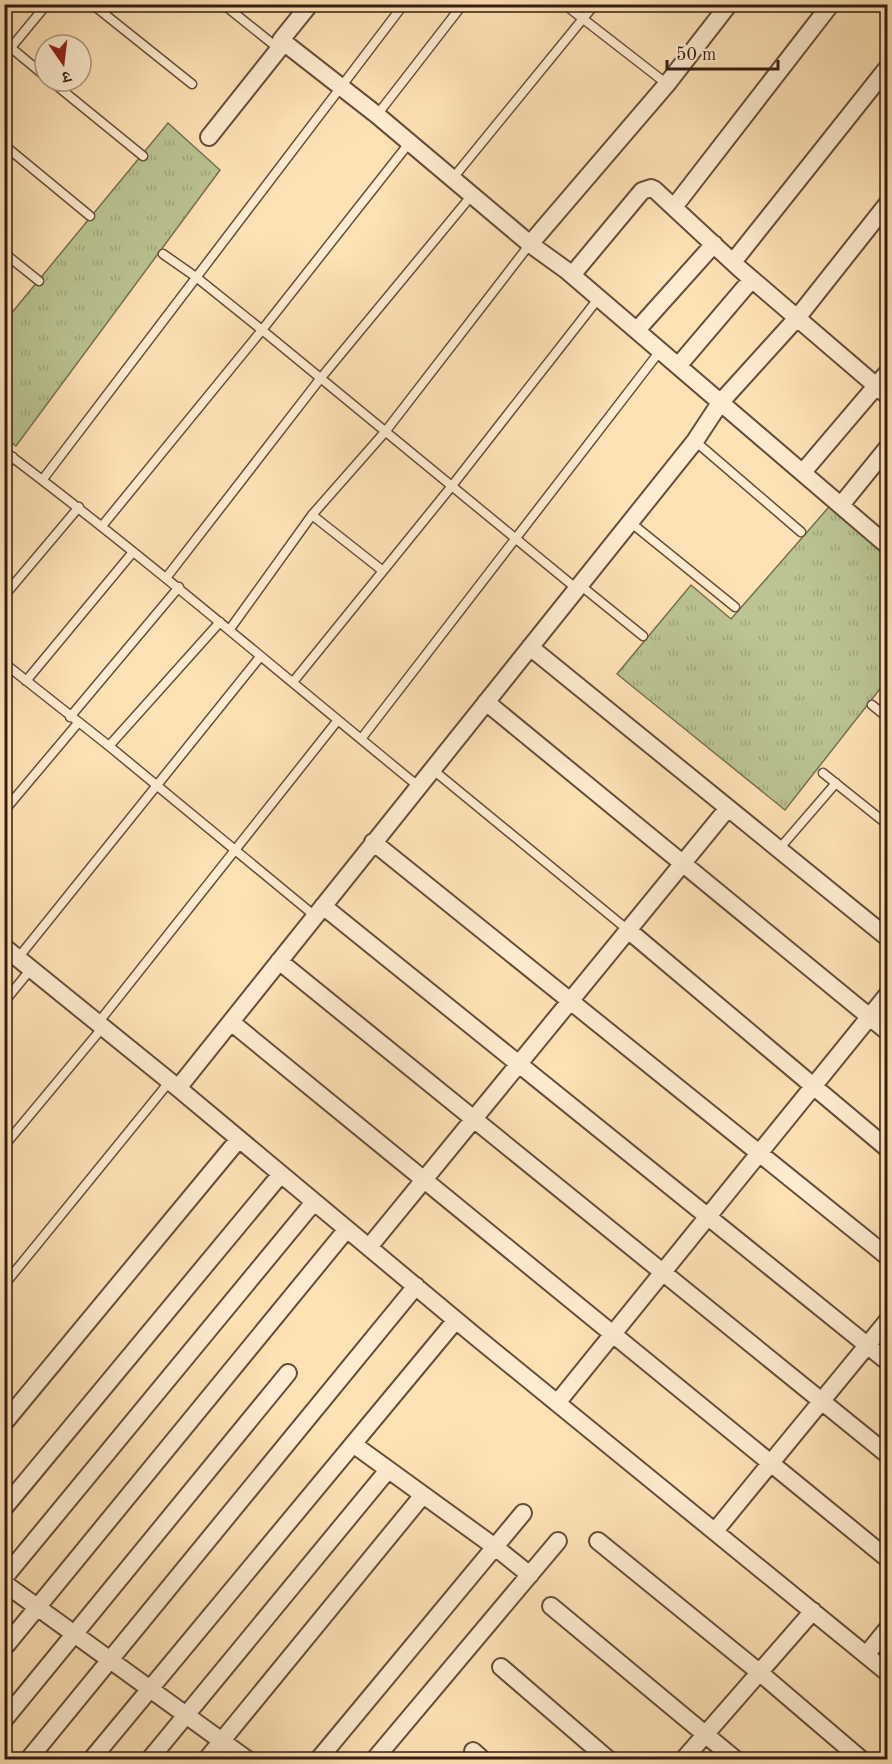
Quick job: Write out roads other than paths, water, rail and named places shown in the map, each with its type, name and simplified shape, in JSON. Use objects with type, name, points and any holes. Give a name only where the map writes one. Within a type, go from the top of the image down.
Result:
[{"type":"street","points":[[209,137],[310,4]]},
{"type":"street","points":[[530,244],[667,84],[729,4]]},
{"type":"street","points":[[674,207],[831,4]]},
{"type":"street","points":[[280,45],[340,86],[377,115],[530,244],[637,330],[841,505],[885,538]]},
{"type":"street","points":[[733,262],[888,67]]},
{"type":"street","points":[[572,276],[642,191],[651,188],[834,352],[882,391]]},
{"type":"street","points":[[174,1084],[231,1022],[695,441],[720,403],[797,318],[888,203]]},
{"type":"street","points":[[637,330],[714,244]]},
{"type":"street","points":[[678,366],[752,279]]},
{"type":"street","points":[[803,472],[882,391],[888,372]]},
{"type":"street","points":[[841,505],[888,447]]},
{"type":"street","points":[[530,647],[888,938]]},
{"type":"street","points":[[486,702],[888,1032]]},
{"type":"street","points":[[369,1247],[728,808]]},
{"type":"street","points":[[373,842],[888,1257]]},
{"type":"street","points":[[319,911],[518,1064],[888,1362]]},
{"type":"street","points":[[628,930],[888,1149]]},
{"type":"street","points":[[4,947],[174,1084],[456,1320],[888,1673]]},
{"type":"street","points":[[279,961],[888,1455]]},
{"type":"street","points":[[558,1403],[888,994]]},
{"type":"street","points":[[231,1022],[888,1559]]},
{"type":"street","points":[[4,1423],[239,1139]]},
{"type":"street","points":[[4,1508],[281,1174]]},
{"type":"street","points":[[4,1578],[314,1202]]},
{"type":"street","points":[[4,1648],[347,1229]]},
{"type":"street","points":[[28,1760],[416,1286]]},
{"type":"street","points":[[90,1760],[456,1320]]},
{"type":"street","points":[[715,1531],[888,1320]]},
{"type":"street","points":[[4,1720],[288,1372]]},
{"type":"street","points":[[352,1444],[495,1547],[530,1575]]},
{"type":"street","points":[[149,1760],[388,1470]]},
{"type":"street","points":[[206,1760],[423,1495]]},
{"type":"street","points":[[318,1760],[523,1513]]},
{"type":"street","points":[[374,1760],[558,1541]]},
{"type":"street","points":[[598,1541],[759,1672],[862,1760]]},
{"type":"street","points":[[4,1583],[248,1760]]},
{"type":"street","points":[[551,1606],[736,1760]]},
{"type":"street","points":[[683,1760],[813,1611]]},
{"type":"street","points":[[866,1655],[888,1628]]},
{"type":"street","points":[[501,1667],[609,1760]]},
{"type":"lane","points":[[4,56],[8,45],[47,4]]},
{"type":"lane","points":[[92,4],[192,84]]},
{"type":"lane","points":[[223,4],[280,45]]},
{"type":"lane","points":[[43,479],[404,4]]},
{"type":"lane","points":[[377,115],[463,4]]},
{"type":"lane","points":[[564,4],[667,84]]},
{"type":"lane","points":[[453,178],[595,4]]},
{"type":"lane","points":[[8,45],[33,66]]},
{"type":"lane","points":[[66,93],[143,156]]},
{"type":"lane","points":[[102,526],[262,330],[410,142]]},
{"type":"lane","points":[[4,145],[90,216]]},
{"type":"lane","points":[[166,578],[320,379],[472,195]]},
{"type":"lane","points":[[230,629],[312,515],[385,432],[530,244]]},
{"type":"lane","points":[[4,253],[39,281]]},
{"type":"lane","points":[[163,254],[196,277],[262,330],[515,539],[643,636]]},
{"type":"lane","points":[[293,682],[451,487],[597,298]]},
{"type":"lane","points":[[361,739],[660,351]]},
{"type":"lane","points":[[695,441],[801,532]]},
{"type":"lane","points":[[4,451],[43,479],[179,587],[260,657],[418,786]]},
{"type":"lane","points":[[4,468],[13,457]]},
{"type":"lane","points":[[4,596],[79,507]]},
{"type":"lane","points":[[312,515],[383,571]]},
{"type":"lane","points":[[630,522],[735,607]]},
{"type":"lane","points":[[26,681],[134,552]]},
{"type":"lane","points":[[70,717],[179,587]]},
{"type":"lane","points":[[109,746],[220,622]]},
{"type":"lane","points":[[18,958],[260,657]]},
{"type":"lane","points":[[4,663],[109,746],[235,851],[319,911]]},
{"type":"lane","points":[[872,705],[888,718]]},
{"type":"lane","points":[[4,1146],[338,720]]},
{"type":"lane","points":[[4,812],[78,723]]},
{"type":"lane","points":[[432,769],[628,930]]},
{"type":"lane","points":[[823,773],[888,825]]},
{"type":"lane","points":[[779,849],[836,783]]},
{"type":"lane","points":[[4,1002],[32,969]]},
{"type":"lane","points":[[4,1285],[174,1084]]}]
